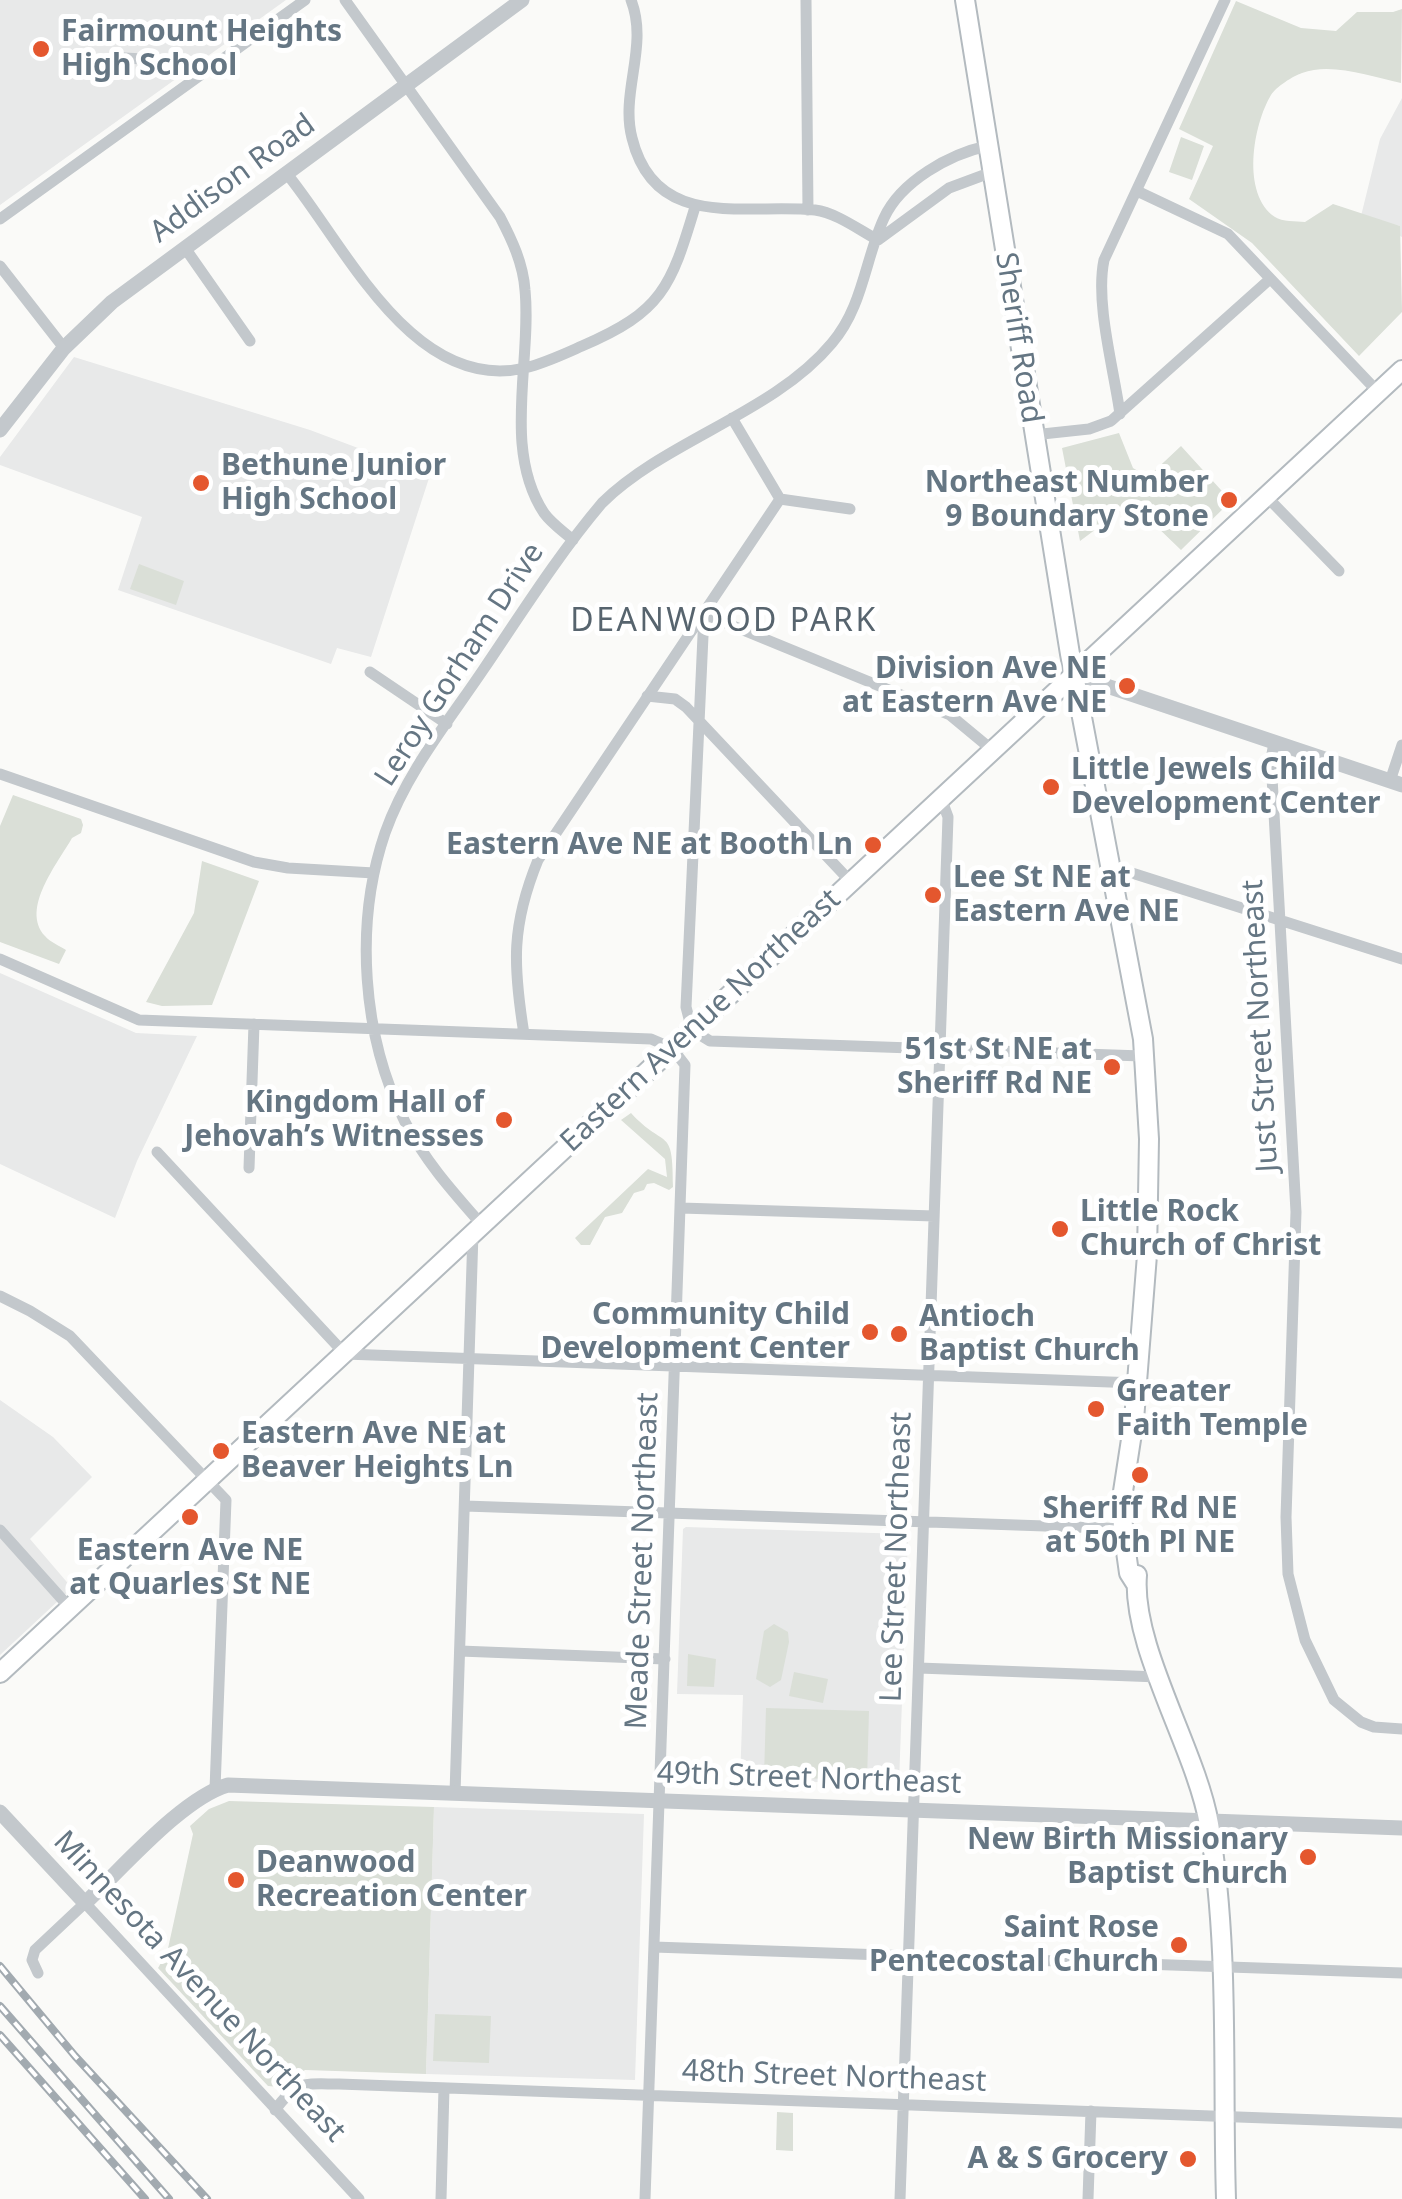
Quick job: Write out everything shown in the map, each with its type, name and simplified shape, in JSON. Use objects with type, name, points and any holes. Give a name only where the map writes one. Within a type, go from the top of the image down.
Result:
[{"type":"main road","name":"Sheriff Road","points":[[965,0],[1074,675],[1134,994],[1136,1044],[1142,1056],[1148,1120],[1149,1210],[1137,1383],[1123,1484],[1129,1574],[1136,1584],[1159,1677],[1192,1768],[1204,1820],[1217,1967],[1222,2199]]},
{"type":"main road","name":"Eastern Avenue Northeast","points":[[0,1673],[1402,370]]},
{"type":"street","points":[[0,219],[305,0]]},
{"type":"street","points":[[345,0],[500,216],[511,238],[525,289],[522,443],[542,510],[573,540]]},
{"type":"street","name":"Addison Road","points":[[0,430],[64,348],[112,302],[522,0]]},
{"type":"street","points":[[631,0],[639,40],[631,136],[650,174],[661,186],[695,207],[827,213],[878,240],[949,188],[992,172]]},
{"type":"street","points":[[806,0],[808,210]]},
{"type":"street","points":[[1120,414],[1102,269],[1224,0]]},
{"type":"street","points":[[124,58],[144,59],[157,70]]},
{"type":"street","name":"Leroy Gorham Drive","points":[[478,1229],[405,1121],[390,1086],[374,1028],[367,956],[374,873],[402,794],[573,540],[609,496],[799,374],[832,344],[852,313],[890,208],[918,180],[948,160],[988,146]]},
{"type":"street","points":[[288,174],[372,288],[415,337],[463,366],[500,370],[524,368],[616,331],[640,317],[666,287],[680,258],[695,207]]},
{"type":"street","points":[[1138,191],[1222,230],[1378,392]]},
{"type":"street","points":[[184,248],[250,341]]},
{"type":"street","points":[[0,266],[64,348]]},
{"type":"street","points":[[1034,436],[1098,426],[1120,414],[1270,278]]},
{"type":"street","points":[[732,418],[780,500]]},
{"type":"street","points":[[1266,496],[1339,572]]},
{"type":"street","points":[[780,500],[850,508]]},
{"type":"street","points":[[524,1034],[515,977],[516,943],[527,886],[538,860],[780,500]]},
{"type":"street","points":[[704,614],[686,1006],[692,1030],[710,1041],[1142,1056]]},
{"type":"street","points":[[704,614],[950,715],[991,750]]},
{"type":"street","points":[[370,672],[447,724]]},
{"type":"street","points":[[1074,675],[1396,783],[1402,745]]},
{"type":"street","points":[[647,696],[675,699],[851,882]]},
{"type":"street","name":"Just Street Northeast","points":[[1274,743],[1271,759],[1296,1212],[1286,1517],[1290,1584],[1310,1654],[1334,1700],[1374,1728],[1402,1729]]},
{"type":"street","points":[[0,774],[254,862],[374,873]]},
{"type":"street","name":"Lee Street Northeast","points":[[900,2199],[948,818],[941,798]]},
{"type":"street","points":[[1110,866],[1402,959]]},
{"type":"street","points":[[0,960],[138,1020],[650,1040],[672,1048]]},
{"type":"street","points":[[248,1168],[254,1024]]},
{"type":"street","name":"Meade Street Northeast","points":[[645,2199],[681,1208],[684,1064],[672,1048]]},
{"type":"street","points":[[156,1152],[346,1354],[1137,1383]]},
{"type":"street","points":[[681,1208],[934,1216]]},
{"type":"street","points":[[455,1793],[478,1229]]},
{"type":"street","points":[[0,1296],[70,1336],[226,1500],[215,1788],[190,1804],[35,1950],[32,1960],[38,1972]]},
{"type":"street","points":[[464,1506],[1127,1530]]},
{"type":"street","points":[[0,1530],[70,1608]]},
{"type":"street","points":[[460,1652],[665,1659]]},
{"type":"street","points":[[918,1668],[1159,1677]]},
{"type":"street","name":"49th Street Northeast","points":[[215,1788],[230,1785],[1402,1828]]},
{"type":"street","name":"Minnesota Avenue Northeast","points":[[0,1812],[359,2199]]},
{"type":"street","points":[[654,1947],[1402,1974]]},
{"type":"street","name":"48th Street Northeast","points":[[276,2110],[290,2090],[300,2084],[1402,2122]]},
{"type":"street","points":[[441,2199],[444,2088]]},
{"type":"street","points":[[1088,2199],[1091,2112]]},
{"type":"shaded area","points":[[0,0],[286,0],[0,205]]},
{"type":"shaded area","points":[[1236,1],[1301,28],[1336,31],[1357,12],[1402,9],[1401,83],[1339,70],[1302,73],[1271,95],[1255,141],[1254,176],[1258,192],[1275,217],[1305,222],[1333,204],[1400,226],[1402,312],[1359,356],[1252,243],[1189,199],[1213,146],[1179,129]]},
{"type":"shaded area","points":[[1402,98],[1402,237],[1398,235],[1400,226],[1361,216],[1380,139]]},
{"type":"shaded area","points":[[1181,137],[1204,146],[1192,180],[1169,172]]},
{"type":"shaded area","points":[[74,357],[310,430],[430,475],[371,657],[337,648],[331,664],[118,590],[142,517],[0,465],[0,457]]},
{"type":"shaded area","points":[[1119,433],[1133,468],[1148,477],[1181,446],[1231,501],[1181,550],[1154,524],[1119,512],[1080,541],[1062,448]]},
{"type":"shaded area","points":[[139,564],[184,581],[176,605],[130,589]]},
{"type":"shaded area","points":[[13,795],[81,819],[83,825],[51,873],[39,900],[38,925],[47,938],[66,950],[59,964],[0,942],[0,826]]},
{"type":"shaded area","points":[[202,861],[259,881],[212,1005],[162,1006],[146,1002],[194,913]]},
{"type":"shaded area","points":[[0,973],[136,1033],[197,1036],[137,1161],[115,1218],[0,1164]]},
{"type":"shaded area","points":[[631,1113],[669,1146],[673,1187],[669,1190],[647,1184],[644,1190],[634,1193],[622,1213],[605,1217],[590,1245],[581,1245],[575,1238],[648,1169],[667,1177],[665,1159],[621,1120]]},
{"type":"shaded area","points":[[0,1400],[53,1437],[92,1477],[30,1539],[72,1588],[0,1655]]},
{"type":"shaded area","points":[[686,1527],[908,1537],[899,1783],[740,1781],[743,1695],[677,1694]]},
{"type":"shaded area","points":[[774,1624],[788,1632],[789,1642],[781,1680],[770,1687],[756,1679],[764,1631]]},
{"type":"shaded area","points":[[688,1654],[716,1659],[714,1687],[687,1686]]},
{"type":"shaded area","points":[[794,1672],[828,1679],[823,1703],[789,1696]]},
{"type":"shaded area","points":[[766,1708],[869,1711],[867,1780],[764,1777]]},
{"type":"shaded area","points":[[229,1801],[434,1807],[426,2074],[305,2070],[280,2087],[268,2086],[158,1968],[167,1953],[193,1834],[190,1826],[209,1809]]},
{"type":"shaded area","points":[[434,1807],[644,1814],[635,2080],[426,2074]]},
{"type":"shaded area","points":[[435,2014],[491,2016],[489,2063],[433,2061]]},
{"type":"shaded area","points":[[777,2112],[793,2113],[793,2151],[776,2150]]},
{"type":"railway","points":[[0,1966],[75,2056],[207,2199]]},
{"type":"railway","points":[[0,2006],[169,2199]]},
{"type":"railway","points":[[0,2035],[145,2199]]},
{"type":"place","name":"Fairmount Heights High School","points":[[41,49]]},
{"type":"place","name":"Bethune Junior High School","points":[[201,483]]},
{"type":"place","name":"Northeast Number 9 Boundary Stone","points":[[1229,500]]},
{"type":"place","name":"Division Ave NE at Eastern Ave NE","points":[[1127,686]]},
{"type":"place","name":"Little Jewels Child Development Center","points":[[1051,787]]},
{"type":"place","name":"Eastern Ave NE at Booth Ln","points":[[873,845]]},
{"type":"place","name":"Lee St NE at Eastern Ave NE","points":[[933,895]]},
{"type":"place","name":"51st St NE at Sheriff Rd NE","points":[[1112,1067]]},
{"type":"place","name":"Kingdom Hall of Jehovah’s Witnesses","points":[[504,1120]]},
{"type":"place","name":"Little Rock Church of Christ","points":[[1060,1229]]},
{"type":"place","name":"Community Child Development Center","points":[[870,1332]]},
{"type":"place","name":"Antioch Baptist Church","points":[[899,1334]]},
{"type":"place","name":"Greater Faith Temple","points":[[1096,1409]]},
{"type":"place","name":"Eastern Ave NE at Beaver Heights Ln","points":[[221,1451]]},
{"type":"place","name":"Sheriff Rd NE at 50th Pl NE","points":[[1140,1475]]},
{"type":"place","name":"Eastern Ave NE at Quarles St NE","points":[[190,1517]]},
{"type":"place","name":"New Birth Missionary Baptist Church","points":[[1308,1857]]},
{"type":"place","name":"Deanwood Recreation Center","points":[[236,1880]]},
{"type":"place","name":"Saint Rose Pentecostal Church","points":[[1179,1945]]},
{"type":"place","name":"A & S Grocery","points":[[1188,2159]]},
{"type":"district","name":"DEANWOOD PARK","points":[[724,622]]}]
